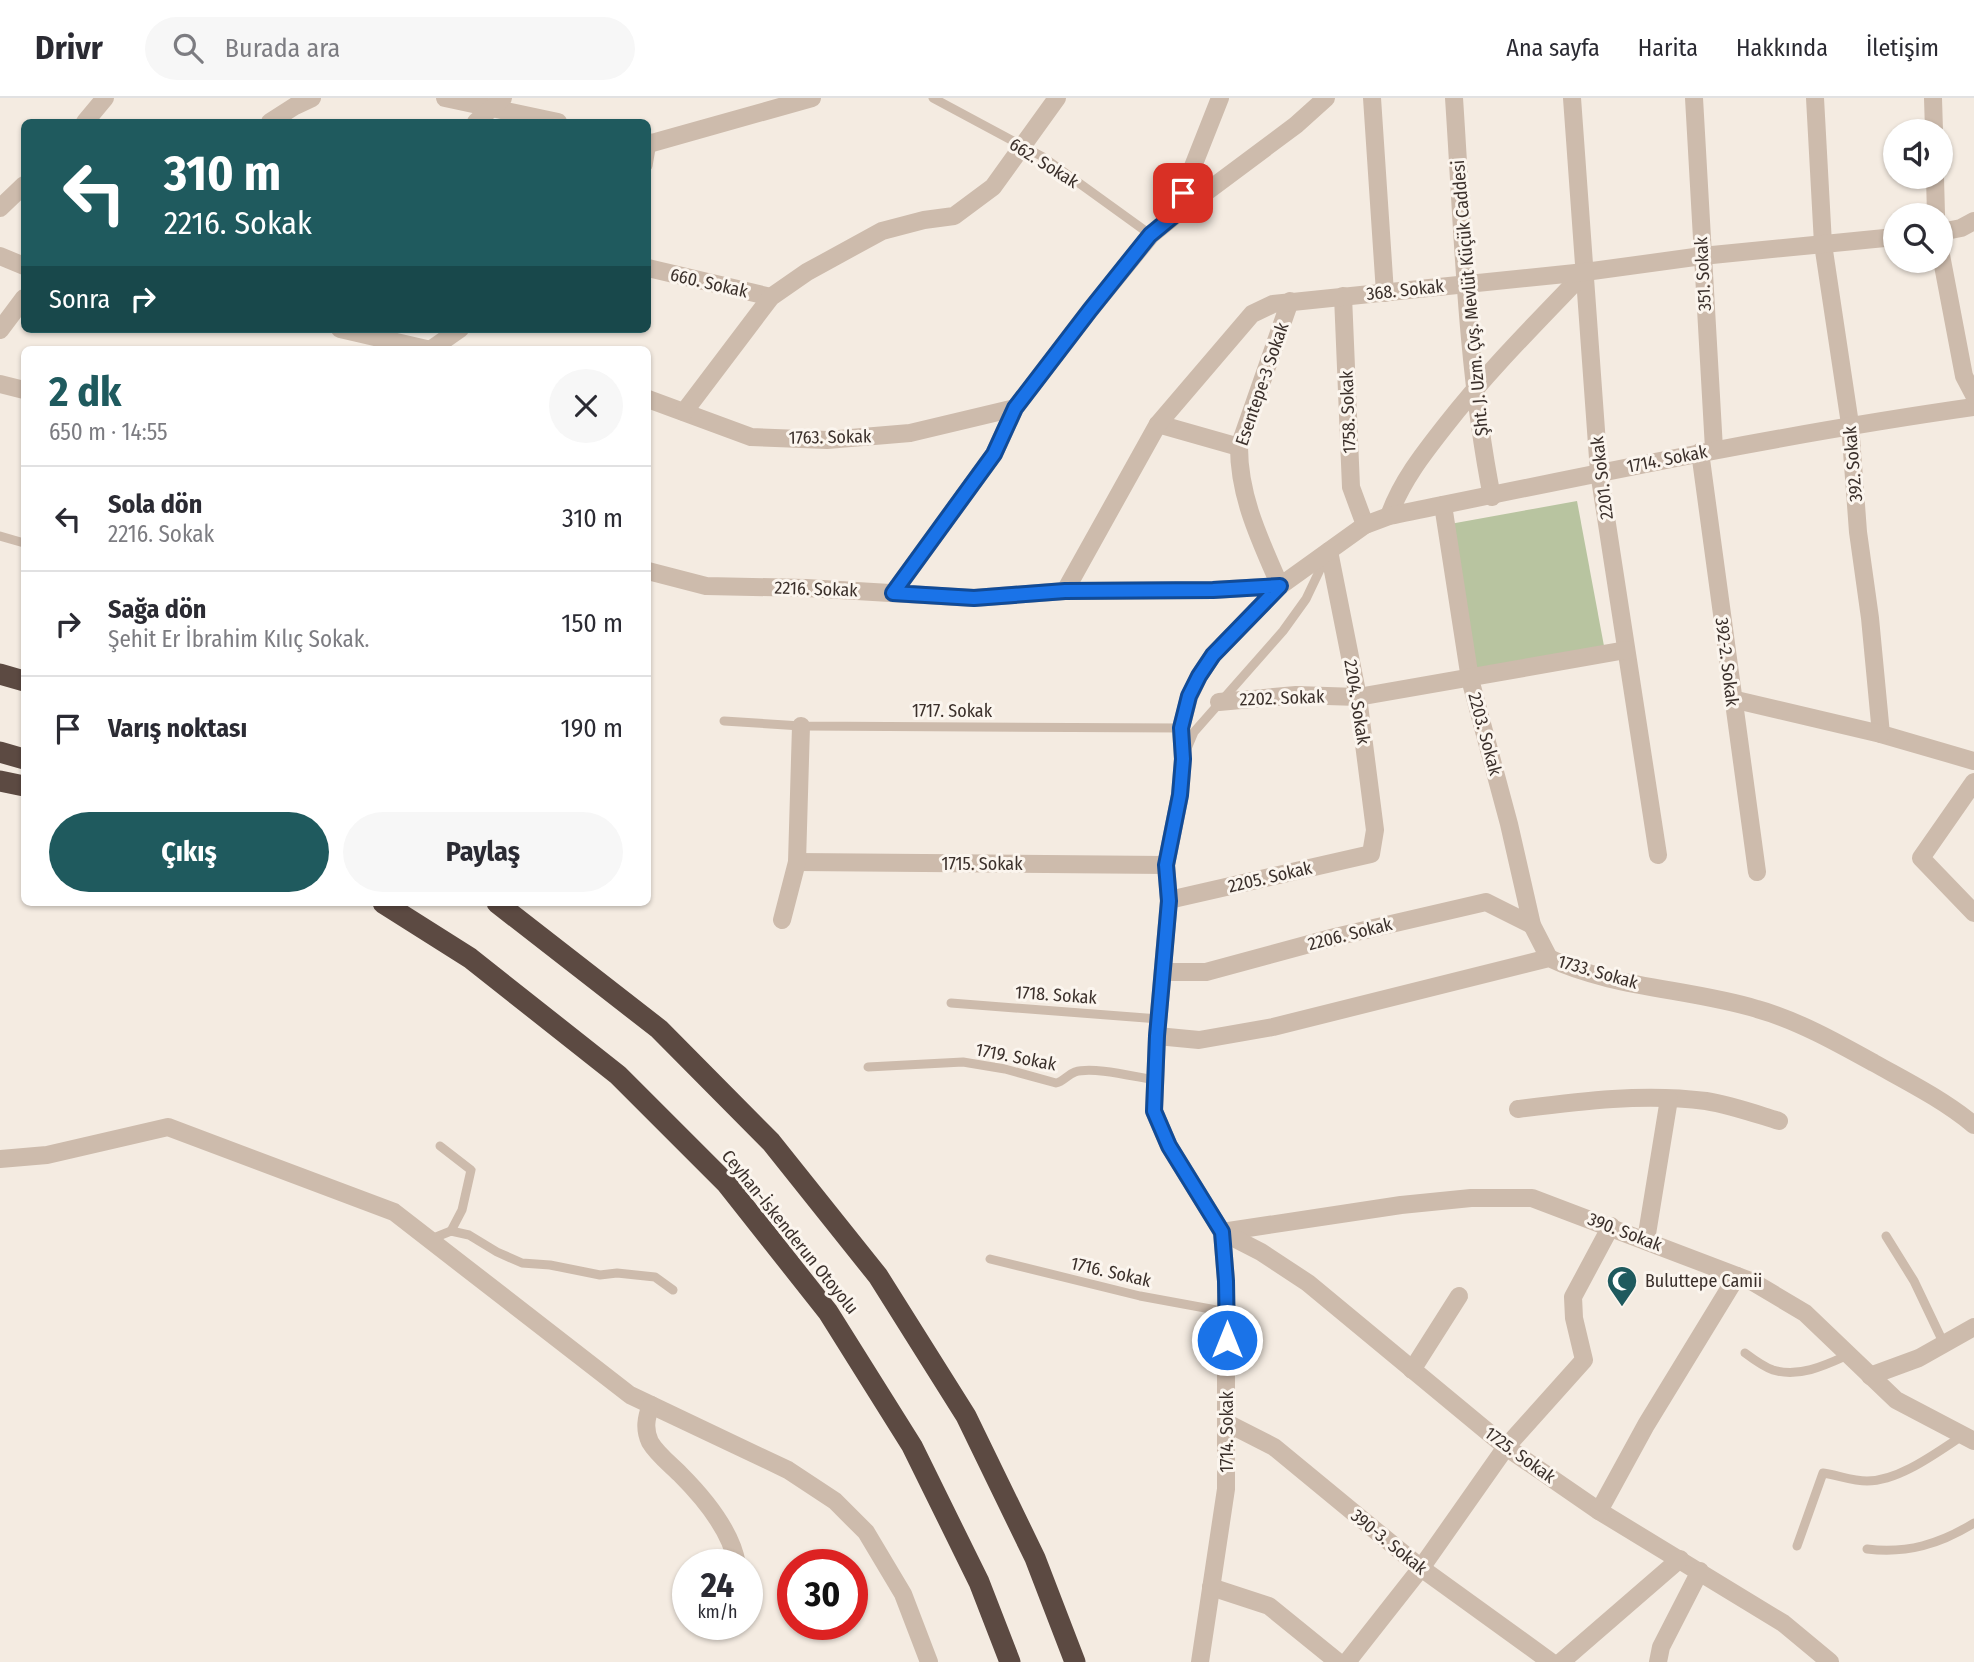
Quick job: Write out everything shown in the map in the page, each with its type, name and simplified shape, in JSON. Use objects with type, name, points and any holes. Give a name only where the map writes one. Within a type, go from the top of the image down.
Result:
[{"type":"highway","points":[[0,674],[21,680]]},
{"type":"highway","points":[[0,689],[21,694]]},
{"type":"highway","points":[[0,752],[21,757]]},
{"type":"highway","points":[[0,781],[21,785]]},
{"type":"highway","points":[[370,906],[470,958]]},
{"type":"highway","name":"Ceyhan-İskenderun Otoyolu","points":[[388,906],[470,958],[618,1075],[726,1183],[828,1312],[912,1446],[979,1582],[1010,1662]]},
{"type":"highway","points":[[501,906],[659,1029],[771,1142],[878,1276],[966,1416],[1035,1558],[1075,1662]]},
{"type":"street","points":[[88,119],[105,98]]},
{"type":"street","points":[[275,119],[312,98]]},
{"type":"street","points":[[445,98],[497,103],[548,119]]},
{"type":"street","points":[[651,142],[811,98]]},
{"type":"street","points":[[684,412],[771,297],[807,272],[882,231],[924,220],[954,216],[993,187],[1057,98]]},
{"type":"street","points":[[1173,216],[1220,98]]},
{"type":"street","points":[[893,593],[994,454],[1015,408],[1150,235],[1296,125],[1326,98]]},
{"type":"street","points":[[1372,98],[1385,293]]},
{"type":"street","name":"Şht. J. Uzm. Çvş. Mevlüt Küçük Caddesi","points":[[1454,98],[1475,388],[1482,449],[1492,497]]},
{"type":"street","name":"2201. Sokak","points":[[1572,98],[1599,472],[1658,855]]},
{"type":"street","name":"351. Sokak","points":[[1694,98],[1702,256],[1707,451]]},
{"type":"street","name":"392. Sokak","points":[[1815,98],[1823,243],[1850,424],[1858,532],[1870,618],[1881,734]]},
{"type":"street","points":[[1933,98],[1934,119]]},
{"type":"street","points":[[479,119],[497,103]]},
{"type":"street","points":[[0,208],[21,188]]},
{"type":"street","points":[[1953,230],[1974,221]]},
{"type":"street","name":"368. Sokak","points":[[1065,591],[1158,424],[1252,314],[1273,304],[1883,238]]},
{"type":"street","points":[[0,256],[21,265]]},
{"type":"street","name":"660. Sokak","points":[[651,269],[771,297]]},
{"type":"street","points":[[1389,516],[1396,497],[1419,460],[1475,388],[1585,272]]},
{"type":"street","points":[[1944,273],[1964,376],[1974,395]]},
{"type":"street","name":"1758. Sokak","points":[[1343,296],[1351,487],[1365,525]]},
{"type":"street","name":"Esentepe-3 Sokak","points":[[1280,586],[1249,514],[1239,468],[1239,447],[1290,301]]},
{"type":"street","points":[[0,331],[21,302]]},
{"type":"street","points":[[357,333],[414,346]]},
{"type":"street","points":[[437,346],[454,333]]},
{"type":"street","points":[[0,384],[21,389]]},
{"type":"street","name":"1763. Sokak","points":[[651,400],[751,437],[827,440],[910,433],[1015,408]]},
{"type":"street","name":"1714. Sokak","points":[[1200,1662],[1226,1489],[1227,1312],[1222,1232],[1169,1146],[1154,1111],[1169,901],[1166,865],[1180,795],[1183,759],[1181,728],[1189,696],[1199,676],[1213,655],[1280,586],[1365,525],[1389,516],[1850,424],[1974,407]]},
{"type":"street","points":[[1158,424],[1239,447]]},
{"type":"street","name":"392-2. Sokak","points":[[1707,451],[1732,699],[1757,872]]},
{"type":"street","name":"2203. Sokak","points":[[1443,505],[1470,679],[1509,824],[1532,925],[1549,958]]},
{"type":"street","name":"2204. Sokak","points":[[1329,551],[1358,697],[1374,830],[1371,854]]},
{"type":"street","name":"2216. Sokak","points":[[651,572],[706,586],[974,598],[1065,591],[1213,590],[1280,586]]},
{"type":"street","name":"2202. Sokak","points":[[1219,702],[1296,695],[1358,697],[1626,650]]},
{"type":"street","points":[[1732,699],[1881,734],[1974,761]]},
{"type":"street","points":[[782,920],[797,862],[801,726]]},
{"type":"street","points":[[1974,782],[1921,858],[1974,913]]},
{"type":"street","name":"2205. Sokak","points":[[1169,901],[1371,854]]},
{"type":"street","name":"1715. Sokak","points":[[797,862],[1166,865]]},
{"type":"street","name":"2206. Sokak","points":[[1163,972],[1206,972],[1335,937],[1486,901],[1532,925]]},
{"type":"street","name":"1733. Sokak","points":[[1158,1027],[1199,1040],[1273,1027],[1549,958],[1565,966],[1646,986],[1758,1009],[1832,1040],[1931,1094],[1974,1125]]},
{"type":"street","points":[[1518,1109],[1601,1098],[1669,1098],[1709,1102],[1779,1121]]},
{"type":"street","points":[[1646,1240],[1669,1098]]},
{"type":"street","points":[[0,1159],[47,1155],[168,1127],[394,1212],[620,1388],[788,1470],[835,1501],[866,1532],[903,1594],[929,1662]]},
{"type":"street","name":"390. Sokak","points":[[1222,1232],[1401,1205],[1471,1198],[1532,1198],[1737,1276],[1805,1313],[1896,1400],[1968,1438]]},
{"type":"street","points":[[1347,1662],[1421,1568],[1506,1447],[1584,1360],[1574,1318],[1573,1297],[1611,1226]]},
{"type":"street","name":"1725. Sokak","points":[[1222,1232],[1261,1252],[1308,1283],[1506,1447],[1600,1511],[1783,1623],[1830,1662]]},
{"type":"street","points":[[1600,1511],[1646,1425],[1737,1276]]},
{"type":"street","points":[[1412,1370],[1459,1296]]},
{"type":"street","points":[[1870,1377],[1919,1358],[1974,1327]]},
{"type":"street","points":[[651,1405],[646,1424],[650,1441],[717,1519],[733,1549]]},
{"type":"street","name":"390-3. Sokak","points":[[1227,1423],[1274,1447],[1421,1568],[1551,1662]]},
{"type":"street","points":[[1561,1662],[1680,1559]]},
{"type":"street","points":[[1658,1662],[1661,1647],[1700,1570]]},
{"type":"street","points":[[1211,1587],[1269,1606],[1338,1662]]},
{"type":"lane","name":"662. Sokak","points":[[933,98],[1043,158],[1150,235]]},
{"type":"lane","points":[[0,537],[21,541]]},
{"type":"lane","name":"1714. Sokak","points":[[1183,759],[1194,732],[1283,631],[1306,599],[1329,551]]},
{"type":"lane","name":"1717. Sokak","points":[[724,720],[801,726],[1181,728]]},
{"type":"lane","name":"1718. Sokak","points":[[951,1003],[1158,1027]]},
{"type":"lane","name":"1719. Sokak","points":[[868,1067],[963,1062],[1005,1069],[1056,1083],[1074,1072],[1092,1071],[1155,1080]]},
{"type":"lane","points":[[440,1146],[471,1170],[462,1210],[451,1231]]},
{"type":"lane","points":[[430,1240],[451,1231],[469,1235],[522,1263],[550,1265],[600,1275],[617,1273],[655,1277],[673,1290]]},
{"type":"lane","points":[[1886,1236],[1914,1281],[1944,1344]]},
{"type":"lane","name":"1716. Sokak","points":[[990,1259],[1140,1296],[1227,1312]]},
{"type":"lane","points":[[1745,1353],[1773,1370],[1794,1372],[1820,1368],[1848,1355]]},
{"type":"lane","points":[[1797,1546],[1823,1473],[1863,1481],[1881,1480],[1968,1438]]},
{"type":"lane","points":[[1867,1549],[1888,1552],[1936,1544],[1974,1524]]},
{"type":"green space","points":[[1577,501],[1604,646],[1476,669],[1450,524]]},
{"type":"place","name":"Buluttepe Camii","points":[[1622,1308]]},
{"type":"route","points":[[1183,193],[1173,216],[1150,235],[1015,408],[994,454],[893,593],[974,598],[1065,591],[1213,590],[1280,586],[1213,655],[1189,696],[1181,728],[1183,759],[1180,795],[1166,865],[1169,901],[1157,1036],[1154,1111],[1169,1146],[1222,1232],[1227,1340]]}]
